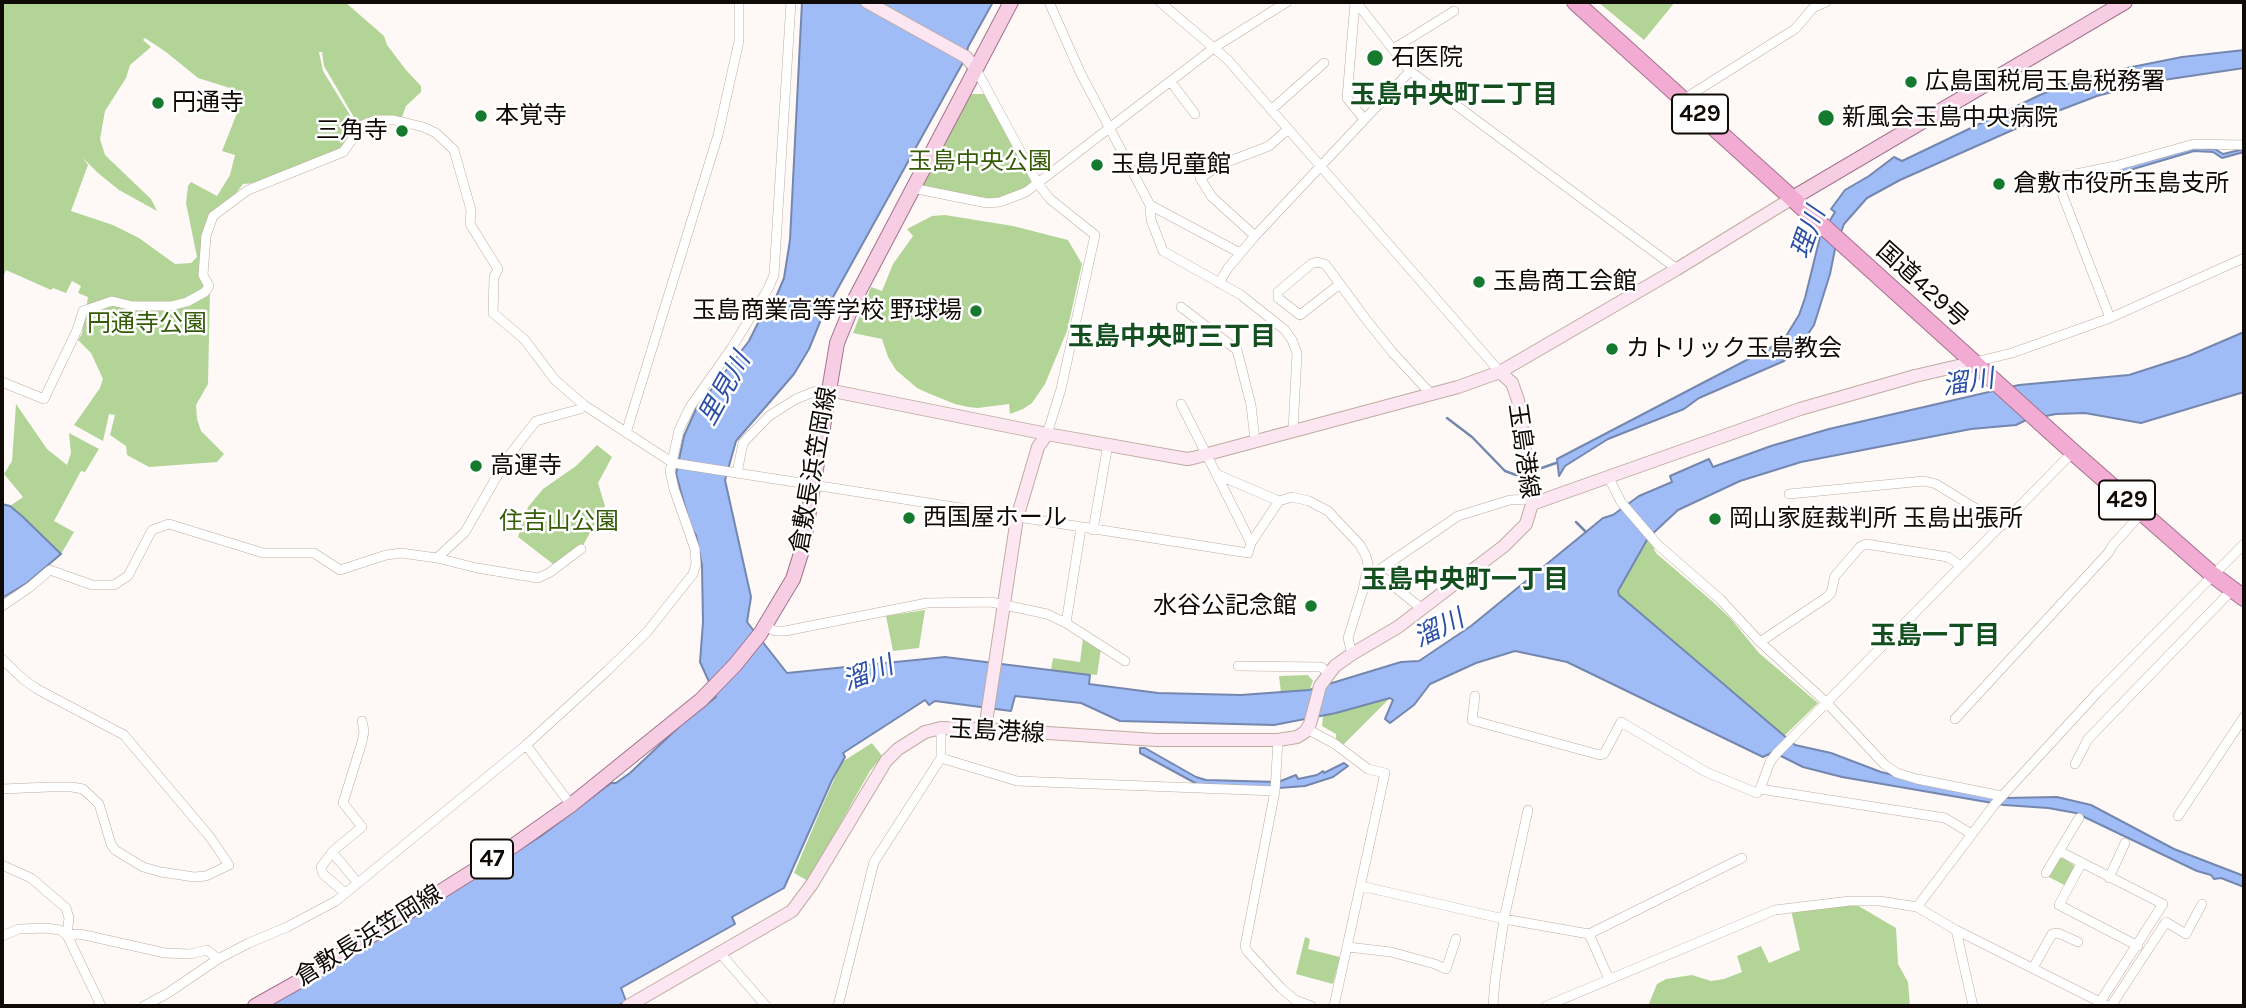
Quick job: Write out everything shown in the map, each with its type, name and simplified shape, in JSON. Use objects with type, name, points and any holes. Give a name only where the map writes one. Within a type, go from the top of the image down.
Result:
[{"type":"highway","name":"国道429号","points":[[1574,2],[2073,452],[2213,575],[2240,592]]},
{"type":"main road","points":[[867,2],[966,57],[976,69]]},
{"type":"main road","name":"倉敷長浜笠岡線","points":[[255,1006],[513,846],[571,805],[701,700],[735,665],[763,630],[793,579],[803,547],[837,343],[855,299],[1011,2]]},
{"type":"main road","points":[[1791,199],[1854,159],[2125,2]]},
{"type":"main road","name":"玉島港線","points":[[628,1006],[792,911],[812,884],[886,761],[925,732],[941,728],[985,729],[1156,740],[1278,740],[1297,737],[1308,727],[1320,687],[1329,673],[1352,654],[1398,627],[1422,609],[1516,536],[1526,524],[1532,502],[1518,400],[1512,383],[1500,372],[1791,199]]},
{"type":"main road","points":[[1532,502],[1800,409],[1975,362]]},
{"type":"main road","points":[[828,390],[1187,459],[1203,449],[1255,441],[1431,394],[1500,372]]},
{"type":"main road","points":[[985,729],[1017,518],[1038,447],[1046,434]]},
{"type":"street","points":[[626,433],[718,135],[738,41],[739,2]]},
{"type":"street","points":[[144,1006],[218,959],[335,901],[526,745],[634,645],[695,569],[695,549],[671,479],[679,430],[690,407],[737,340],[774,275],[790,2]]},
{"type":"street","points":[[1049,2],[1080,72],[1150,205],[1153,229],[1163,251],[1264,312],[1285,330],[1292,340],[1297,353],[1293,431]]},
{"type":"street","points":[[1160,2],[1215,47],[1500,372]]},
{"type":"street","points":[[912,188],[987,203],[1012,198],[1038,184],[1215,47],[1287,2]]},
{"type":"street","points":[[1355,2],[1410,71],[1677,269]]},
{"type":"street","points":[[1355,2],[1347,98],[1364,119]]},
{"type":"street","points":[[1684,99],[1795,30],[1813,8],[1826,2]]},
{"type":"street","points":[[1393,49],[1454,11]]},
{"type":"street","points":[[1271,110],[1324,62]]},
{"type":"street","points":[[976,69],[1038,184],[1050,199],[1095,235],[1061,389],[1046,434]]},
{"type":"street","points":[[1219,283],[1255,236],[1410,71]]},
{"type":"street","points":[[1171,82],[1195,114]]},
{"type":"street","points":[[2,382],[44,399],[77,330],[83,311],[112,302],[132,306],[171,306],[187,302],[205,292],[209,286],[203,275],[206,236],[213,216],[248,190],[343,152],[360,129],[376,121],[394,120],[436,133],[454,150],[471,210],[470,224],[498,269],[494,277],[493,313],[524,339],[555,380],[584,405],[675,463],[1248,553],[1251,543],[1279,501],[1292,497],[1317,503],[1328,511],[1360,545],[1368,564],[1422,609]]},
{"type":"street","points":[[1255,236],[1212,197],[1200,178],[1222,164],[1269,146],[1287,130]]},
{"type":"street","points":[[2110,318],[2056,178],[2115,166],[2194,144],[2244,145]]},
{"type":"street","points":[[1150,205],[1240,253]]},
{"type":"street","points":[[1975,362],[2024,349],[2110,318],[2244,258]]},
{"type":"street","points":[[1340,284],[1300,315],[1278,298],[1278,292],[1317,262],[1325,264],[1393,354],[1431,394]]},
{"type":"street","points":[[1181,307],[1237,350],[1251,405],[1255,441]]},
{"type":"street","points":[[734,472],[743,443],[769,416],[816,391],[828,390]]},
{"type":"street","points":[[1181,404],[1251,543]]},
{"type":"street","points":[[437,558],[465,532],[508,457],[536,421],[580,409],[584,405]]},
{"type":"street","points":[[1093,530],[1108,444]]},
{"type":"street","points":[[1970,833],[1945,818],[1760,789],[1770,762],[1792,738],[2073,452]]},
{"type":"street","points":[[1216,474],[1279,501]]},
{"type":"street","points":[[1608,476],[1621,502],[1658,545],[1720,599],[1760,642],[1827,703],[1884,764],[1897,773],[2002,796]]},
{"type":"street","points":[[1789,494],[1924,481],[1936,484],[2003,525]]},
{"type":"street","points":[[1376,572],[1458,516],[1510,500],[1532,502]]},
{"type":"street","points":[[1955,719],[2142,513]]},
{"type":"street","points":[[2,606],[50,570],[92,585],[114,585],[128,576],[152,530],[169,524],[263,553],[314,553],[340,570],[386,555],[401,553],[538,578],[581,549]]},
{"type":"street","points":[[1066,623],[1081,528]]},
{"type":"street","points":[[1760,642],[1827,597],[1831,593],[1835,576],[1860,547],[1866,544],[1948,557],[1961,566]]},
{"type":"street","points":[[1917,907],[1970,833],[2002,796],[2097,693],[2244,544]]},
{"type":"street","points":[[1352,654],[1348,638],[1368,564]]},
{"type":"street","points":[[2075,764],[2088,739],[2240,592]]},
{"type":"street","points":[[763,630],[785,631],[927,603],[1003,603],[1047,614],[1066,623],[1125,661]]},
{"type":"street","points":[[2,659],[37,689],[124,735],[210,837],[229,865],[206,876],[194,877],[143,867],[115,850],[99,804],[83,789],[2,789]]},
{"type":"street","points":[[1238,666],[1321,667],[1329,673]]},
{"type":"street","points":[[1475,696],[1472,720],[1600,755],[1604,754],[1621,722],[1706,772],[1757,793]]},
{"type":"street","points":[[2178,817],[2244,717]]},
{"type":"street","points":[[345,893],[321,872],[323,863],[332,852],[362,827],[343,803],[362,742],[362,721]]},
{"type":"street","points":[[1308,727],[1368,769],[1385,773],[1334,1006]]},
{"type":"street","points":[[838,1006],[874,862],[941,758],[941,728]]},
{"type":"street","points":[[1278,740],[1275,792],[1245,946],[1280,988],[1295,1000],[1311,1006]]},
{"type":"street","points":[[526,745],[571,805]]},
{"type":"street","points":[[941,758],[1017,780],[1275,792]]},
{"type":"street","points":[[1493,1006],[1504,919],[1528,810]]},
{"type":"street","points":[[2046,873],[2079,818]]},
{"type":"street","points":[[2109,878],[2125,843]]},
{"type":"street","points":[[2059,851],[2163,904],[2107,1005]]},
{"type":"street","points":[[332,852],[357,882]]},
{"type":"street","points":[[1361,886],[1504,919],[1589,934],[1742,858]]},
{"type":"street","points":[[2081,864],[2059,905],[2138,946]]},
{"type":"street","points":[[2,865],[31,878],[66,908],[69,918],[68,935],[101,1006]]},
{"type":"street","points":[[1546,1006],[1775,909],[1850,901],[1895,902],[1917,907],[1956,930],[2107,1005]]},
{"type":"street","points":[[2156,916],[2186,934],[2202,904]]},
{"type":"street","points":[[2107,1005],[2166,922]]},
{"type":"street","points":[[2,936],[19,929],[45,928],[60,930],[68,935],[90,936],[165,953],[190,954],[207,950],[218,959]]},
{"type":"street","points":[[1956,930],[1973,1006]]},
{"type":"street","points":[[2033,968],[2052,934],[2058,933],[2078,942]]},
{"type":"street","points":[[1589,934],[1609,979]]},
{"type":"street","points":[[1348,947],[1391,952],[1446,969],[1455,939]]},
{"type":"street","points":[[720,953],[764,1006]]},
{"type":"green space","name":"円通寺公園","points":[[2,2],[345,2],[384,36],[387,45],[421,86],[421,92],[406,106],[401,120],[359,126],[324,66],[322,52],[319,52],[323,71],[353,120],[355,129],[345,147],[256,183],[243,184],[233,197],[215,211],[198,275],[210,291],[208,384],[196,405],[201,431],[224,454],[217,462],[149,467],[127,455],[126,446],[110,435],[115,415],[109,414],[103,441],[74,425],[100,388],[103,379],[91,353],[78,340],[82,334],[88,297],[78,293],[81,286],[72,281],[66,293],[53,288],[51,290],[6,270],[2,280]],"holes":[[[145,38],[198,78],[233,89],[229,108],[237,113],[222,151],[235,155],[230,175],[217,196],[191,182],[188,186],[186,203],[197,257],[191,263],[175,264],[139,238],[113,225],[71,211],[88,165],[83,158],[119,190],[157,211],[151,199],[105,155],[100,139],[105,111],[126,78],[130,65],[151,47],[143,40]]]},
{"type":"green space","points":[[1598,2],[1675,2],[1644,40]]},
{"type":"green space","name":"玉島中央公園","points":[[971,94],[990,94],[1038,184],[1000,202],[920,191]]},
{"type":"green space","name":"玉島商業高等学校 野球場","points":[[945,215],[1013,226],[1068,240],[1082,264],[1067,331],[1045,384],[1032,403],[1010,414],[1009,404],[968,407],[917,388],[896,370],[882,339],[853,333],[871,287],[882,291],[893,264],[913,236],[907,229],[932,216]]},
{"type":"green space","points":[[16,404],[47,449],[67,465],[71,453],[69,433],[99,449],[85,472],[81,471],[54,521],[74,532],[61,554],[10,506],[23,497],[4,474],[12,461]]},
{"type":"green space","name":"住吉山公園","points":[[597,445],[612,457],[598,483],[605,506],[581,549],[557,567],[518,537],[528,507],[543,489],[576,466]]},
{"type":"green space","points":[[1648,538],[1655,545],[1657,554],[1731,619],[1759,653],[1818,703],[1784,736],[1619,595],[1619,587]]},
{"type":"green space","points":[[925,610],[919,648],[893,651],[886,616]]},
{"type":"green space","points":[[1083,638],[1101,649],[1097,675],[1051,670],[1053,658],[1080,662]]},
{"type":"green space","points":[[1308,675],[1313,681],[1309,691],[1281,693],[1279,676]]},
{"type":"green space","points":[[1390,698],[1342,746],[1336,739],[1336,734],[1322,726],[1323,716]]},
{"type":"green space","points":[[872,743],[882,756],[870,771],[808,881],[794,873],[842,762]]},
{"type":"green space","points":[[2063,858],[2074,865],[2075,869],[2066,886],[2047,876],[2058,859]]},
{"type":"green space","points":[[1850,901],[1896,928],[1898,964],[1908,982],[1910,1006],[1648,1006],[1657,984],[1666,979],[1692,975],[1711,981],[1724,979],[1742,972],[1737,956],[1761,946],[1769,963],[1800,950],[1791,910]]},
{"type":"green space","points":[[1305,937],[1310,939],[1308,949],[1340,957],[1333,984],[1296,974]]},
{"type":"water","points":[[802,2],[993,2],[968,47],[966,57],[822,317],[809,349],[794,374],[736,441],[725,480],[751,597],[747,622],[787,673],[945,657],[1090,675],[1089,684],[1158,693],[1241,695],[1309,690],[1401,662],[1419,661],[1471,626],[1603,518],[1613,515],[1639,496],[1672,482],[1670,476],[1709,459],[1713,467],[1829,429],[2019,385],[2129,375],[2188,356],[2244,332],[2244,392],[2141,423],[2085,413],[2056,414],[2026,420],[2016,425],[1971,429],[1801,462],[1740,481],[1678,510],[1648,538],[1618,591],[1619,595],[1795,745],[1831,753],[1881,772],[1934,785],[2005,798],[2057,797],[2091,805],[2174,849],[2244,876],[2244,887],[2221,878],[2214,879],[2211,875],[2197,871],[2076,813],[2004,805],[1842,777],[1803,767],[1773,752],[1763,757],[1567,662],[1515,651],[1476,663],[1430,684],[1414,705],[1390,723],[1385,719],[1393,700],[1390,698],[1336,713],[1274,725],[1120,721],[1081,703],[1015,696],[1011,711],[935,701],[929,705],[925,700],[843,753],[845,757],[784,888],[732,917],[735,924],[621,988],[626,1001],[617,1006],[266,1006],[337,965],[541,836],[611,783],[616,783],[630,773],[682,724],[716,697],[700,662],[703,622],[702,566],[696,535],[691,528],[676,474],[684,436],[696,409],[749,341],[768,303],[776,297],[784,278],[790,240]]},
{"type":"water","points":[[2244,50],[2244,68],[2150,82],[2097,96],[2042,117],[1900,180],[1867,198],[1844,224],[1814,325],[1796,352],[1784,361],[1699,398],[1684,409],[1608,439],[1565,466],[1559,476],[1557,459],[1783,341],[1799,315],[1820,237],[1835,212],[1831,209],[1845,190],[1894,157],[1902,161],[2042,94],[2097,74],[2182,57]]},
{"type":"water","points":[[2194,148],[2215,149],[2223,154],[2244,149],[2244,152],[2222,158],[2213,152],[2194,151],[2123,172],[2068,183],[2069,179],[2099,174]]},
{"type":"water","points":[[2,504],[10,506],[22,516],[61,554],[27,583],[2,598]]},
{"type":"water","points":[[1140,748],[1145,748],[1206,780],[1278,782],[1296,775],[1298,779],[1323,771],[1324,773],[1344,763],[1348,766],[1333,777],[1305,786],[1279,788],[1197,784],[1140,753]]},
{"type":"waterway","points":[[1447,418],[1472,437],[1505,471],[1516,475],[1523,474]]},
{"type":"waterway","points":[[1533,471],[1556,463]]},
{"type":"waterway","points":[[1576,522],[1586,532]]},
{"type":"place","name":"石医院","points":[[1375,58]]},
{"type":"place","name":"広島国税局玉島税務署","points":[[1911,82]]},
{"type":"place","name":"円通寺","points":[[158,103]]},
{"type":"place","name":"本覚寺","points":[[481,116]]},
{"type":"place","name":"新風会玉島中央病院","points":[[1826,118]]},
{"type":"place","name":"三角寺","points":[[402,131]]},
{"type":"place","name":"玉島児童館","points":[[1097,165]]},
{"type":"place","name":"倉敷市役所玉島支所","points":[[1999,184]]},
{"type":"place","name":"玉島商工会館","points":[[1479,282]]},
{"type":"place","name":"玉島商業高等学校 野球場","points":[[976,311]]},
{"type":"place","name":"カトリック玉島教会","points":[[1612,349]]},
{"type":"place","name":"高運寺","points":[[476,466]]},
{"type":"place","name":"西国屋ホール","points":[[909,518]]},
{"type":"place","name":"岡山家庭裁判所 玉島出張所","points":[[1715,519]]},
{"type":"place","name":"水谷公記念館","points":[[1311,606]]},
{"type":"district","name":"玉島中央町二丁目","points":[[1454,96]]},
{"type":"district","name":"玉島中央町三丁目","points":[[1172,338]]},
{"type":"district","name":"玉島中央町一丁目","points":[[1465,581]]},
{"type":"district","name":"玉島一丁目","points":[[1935,637]]},
{"type":"water label","name":"理川","points":[[1809,233]]},
{"type":"water label","name":"溜川","points":[[1968,383]]},
{"type":"water label","name":"里見川","points":[[725,389]]},
{"type":"water label","name":"溜川","points":[[1439,629]]},
{"type":"water label","name":"溜川","points":[[868,674]]}]
